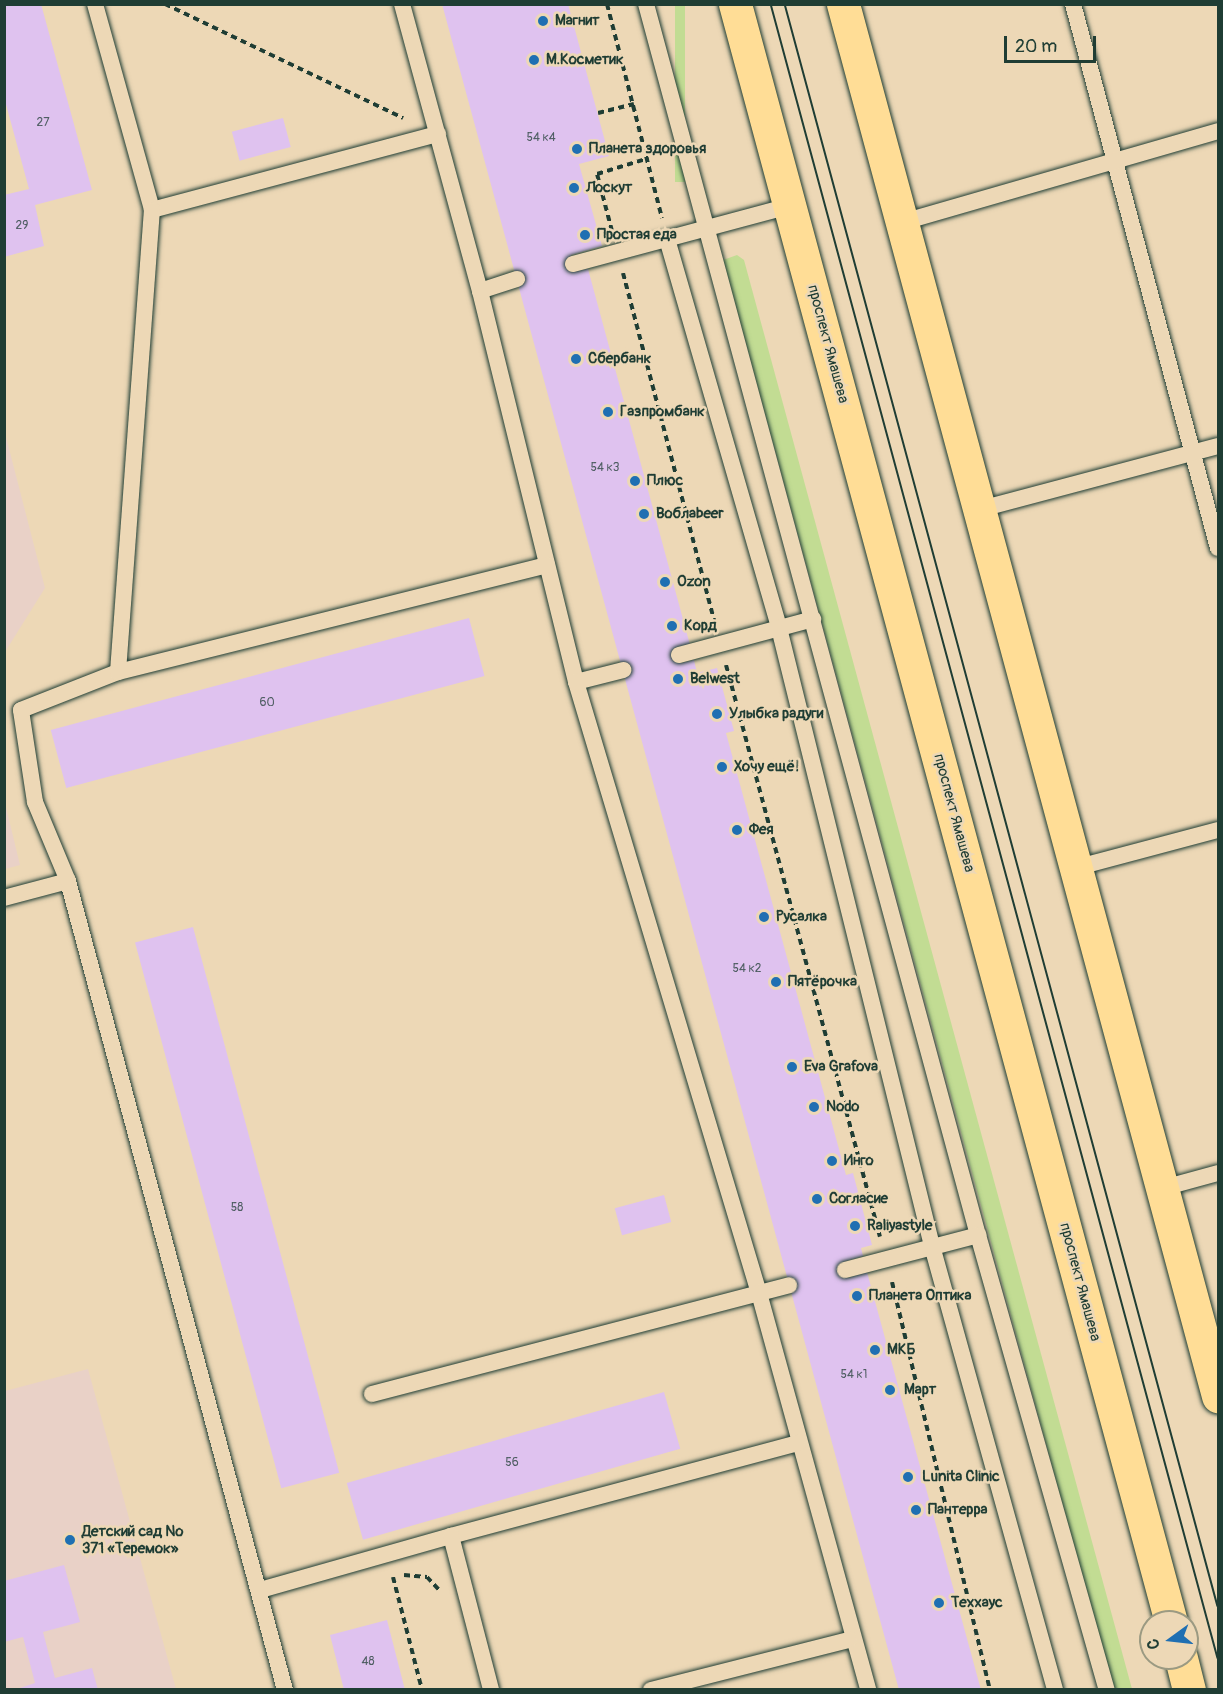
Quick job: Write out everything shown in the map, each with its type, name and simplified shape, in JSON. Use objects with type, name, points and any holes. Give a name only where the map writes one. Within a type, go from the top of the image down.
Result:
[{"type":"main road","name":"проспект Ямашева","points":[[735,4],[1168,1610]]},
{"type":"main road","points":[[843,4],[981,509],[1075,868],[1218,1396]]},
{"type":"main road","points":[[1184,1670],[1189,1689]]},
{"type":"lane","points":[[95,4],[152,210],[118,672]]},
{"type":"lane","points":[[402,4],[480,291],[576,682],[759,1293],[798,1443],[868,1689]]},
{"type":"lane","points":[[646,4],[978,1235],[1107,1689]]},
{"type":"lane","points":[[1073,4],[1218,548]]},
{"type":"lane","points":[[903,222],[1114,159],[1218,131]]},
{"type":"lane","points":[[152,210],[438,134]]},
{"type":"lane","points":[[573,264],[790,206]]},
{"type":"lane","points":[[667,239],[779,628],[932,1246],[1054,1689]]},
{"type":"lane","points":[[480,291],[517,279]]},
{"type":"lane","points":[[981,509],[1218,446]]},
{"type":"lane","points":[[285,1689],[68,881],[35,802],[21,710],[118,672],[547,565]]},
{"type":"lane","points":[[679,655],[813,619]]},
{"type":"lane","points":[[576,682],[622,670]]},
{"type":"lane","points":[[1075,868],[1218,830]]},
{"type":"lane","points":[[4,898],[68,881]]},
{"type":"lane","points":[[1163,1188],[1218,1173]]},
{"type":"lane","points":[[845,1270],[978,1235]]},
{"type":"lane","points":[[372,1394],[789,1285]]},
{"type":"lane","points":[[260,1590],[798,1443]]},
{"type":"lane","points":[[451,1536],[491,1689]]},
{"type":"lane","points":[[651,1689],[849,1640]]},
{"type":"path","points":[[165,4],[438,134]]},
{"type":"path","points":[[607,4],[649,158],[667,239]]},
{"type":"path","points":[[598,113],[634,104]]},
{"type":"path","points":[[649,158],[597,174],[720,644],[886,1259],[990,1689]]},
{"type":"path","points":[[383,1581],[393,1578],[427,1577],[446,1597]]},
{"type":"path","points":[[393,1578],[422,1689]]},
{"type":"shaded area","points":[[5,433],[45,588],[4,652]]},
{"type":"shaded area","points":[[4,799],[20,865],[5,869],[4,869]]},
{"type":"shaded area","name":"Детский сад № 371 «Теремок»","points":[[88,1369],[176,1689],[5,1690],[5,1391]]},
{"type":"green space","points":[[675,5],[685,5],[685,182],[675,182]]},
{"type":"green space","points":[[737,255],[744,260],[1132,1689],[1113,1689],[723,260]]},
{"type":"building","points":[[4,4],[41,4],[92,190],[35,205],[44,246],[4,257],[4,195],[29,189],[4,97]]},
{"type":"building","points":[[442,4],[568,4],[609,156],[579,164],[602,246],[571,255],[575,271],[588,269],[690,645],[677,648],[681,663],[694,660],[697,673],[717,668],[734,731],[726,733],[846,1175],[853,1173],[872,1245],[861,1248],[863,1256],[843,1262],[848,1278],[867,1272],[981,1690],[899,1690]]},
{"type":"building","points":[[283,118],[291,147],[240,161],[232,132]]},
{"type":"building","points":[[469,618],[485,676],[66,788],[51,730]]},
{"type":"building","points":[[193,927],[339,1473],[281,1488],[135,943]]},
{"type":"building","points":[[664,1195],[671,1222],[622,1235],[615,1208]]},
{"type":"building","points":[[664,1392],[680,1449],[363,1540],[347,1483]]},
{"type":"building","points":[[64,1565],[80,1622],[43,1632],[55,1678],[92,1668],[98,1690],[14,1690],[35,1683],[23,1637],[4,1642],[4,1581]]},
{"type":"building","points":[[387,1620],[405,1690],[344,1690],[330,1635]]},
{"type":"tram line","points":[[771,4],[1218,1658]]},
{"type":"tram line","points":[[785,4],[1218,1606]]},
{"type":"place","name":"Магнит","points":[[543,21]]},
{"type":"place","name":"М.Косметик","points":[[534,60]]},
{"type":"place","name":"Планета здоровья","points":[[577,149]]},
{"type":"place","name":"Лоскут","points":[[574,188]]},
{"type":"place","name":"Простая еда","points":[[585,235]]},
{"type":"place","name":"Сбербанк","points":[[576,359]]},
{"type":"place","name":"Газпромбанк","points":[[608,412]]},
{"type":"place","name":"Плюс","points":[[635,481]]},
{"type":"place","name":"Воблаbeer","points":[[644,514]]},
{"type":"place","name":"Ozon","points":[[665,582]]},
{"type":"place","name":"Корд","points":[[672,626]]},
{"type":"place","name":"Belwest","points":[[678,679]]},
{"type":"place","name":"Улыбка радуги","points":[[717,714]]},
{"type":"place","name":"Хочу ещё!","points":[[722,767]]},
{"type":"place","name":"Фея","points":[[737,830]]},
{"type":"place","name":"Русалка","points":[[764,917]]},
{"type":"place","name":"Пятёрочка","points":[[776,982]]},
{"type":"place","name":"Eva Grafova","points":[[792,1067]]},
{"type":"place","name":"Nodo","points":[[814,1107]]},
{"type":"place","name":"Инго","points":[[832,1161]]},
{"type":"place","name":"Согласие","points":[[817,1199]]},
{"type":"place","name":"Raliyastyle","points":[[855,1226]]},
{"type":"place","name":"Планета Оптика","points":[[857,1296]]},
{"type":"place","name":"МКБ","points":[[875,1350]]},
{"type":"place","name":"Март","points":[[890,1390]]},
{"type":"place","name":"Lunita Clinic","points":[[908,1477]]},
{"type":"place","name":"Пантерра","points":[[916,1510]]},
{"type":"place","name":"Детский сад № 371 «Теремок»","points":[[70,1540]]},
{"type":"place","name":"Теххаус","points":[[939,1603]]}]
